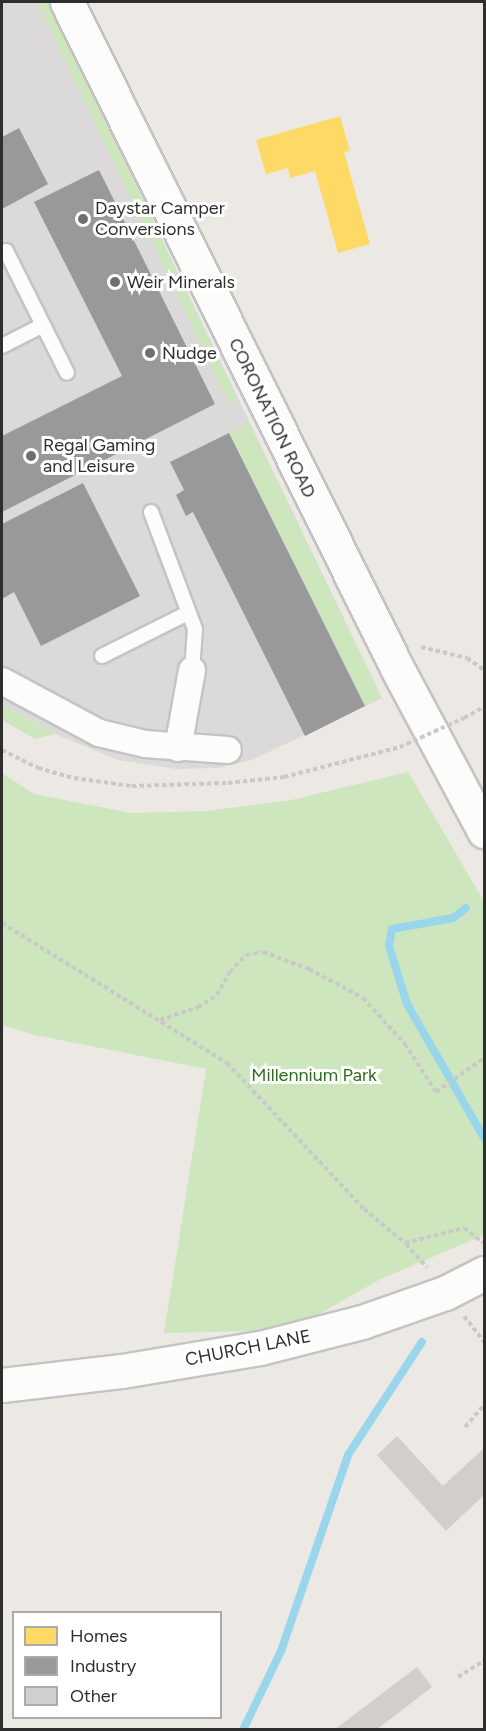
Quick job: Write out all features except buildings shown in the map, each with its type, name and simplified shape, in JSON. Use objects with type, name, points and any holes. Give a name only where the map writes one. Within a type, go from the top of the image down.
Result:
[{"type":"street","name":"CORONATION ROAD","points":[[66,2],[397,668],[484,831]]},
{"type":"street","points":[[178,748],[192,670]]},
{"type":"street","points":[[2,681],[99,733],[146,744],[228,750]]},
{"type":"street","name":"CHURCH LANE","points":[[2,1385],[122,1371],[260,1348],[362,1322],[445,1293],[484,1273]]},
{"type":"lane","points":[[6,251],[41,326],[67,373]]},
{"type":"lane","points":[[2,346],[41,326]]},
{"type":"lane","points":[[151,512],[195,629],[192,670]]},
{"type":"lane","points":[[102,656],[188,613]]},
{"type":"path","points":[[416,646],[467,658],[484,670]]},
{"type":"path","points":[[2,750],[38,768],[56,773],[132,786],[228,783],[284,777],[400,747],[484,707]]},
{"type":"path","points":[[2,924],[227,1063],[364,1209],[405,1244],[464,1227],[480,1237],[484,1245]]},
{"type":"path","points":[[160,1020],[198,1007],[217,994],[230,972],[246,955],[263,952],[309,969],[363,998],[405,1044],[436,1092],[484,1058]]},
{"type":"path","points":[[465,1427],[484,1406]]},
{"type":"path","points":[[458,1677],[484,1661]]},
{"type":"shaded area","points":[[2,2],[48,2],[382,698],[252,760],[219,768],[176,769],[118,760],[55,734],[2,704]]},
{"type":"green space","points":[[37,2],[48,2],[123,157],[237,399],[229,404]]},
{"type":"green space","points":[[249,423],[382,698],[365,706],[229,433]]},
{"type":"green space","points":[[2,704],[55,734],[35,739],[2,720]]},
{"type":"green space","name":"Millennium Park","points":[[408,772],[484,901],[484,1235],[379,1280],[314,1317],[257,1331],[164,1333],[206,1069],[35,1035],[2,1025],[2,773],[34,794],[131,813],[207,811],[291,800]]},
{"type":"waterway","points":[[466,908],[453,918],[392,929],[389,946],[407,1004],[484,1138]]},
{"type":"waterway","points":[[243,1730],[281,1651],[348,1455],[422,1342]]},
{"type":"place","name":"Daystar Camper Conversions","points":[[83,219]]},
{"type":"place","name":"Weir Minerals","points":[[115,282]]},
{"type":"place","name":"Nudge","points":[[150,353]]},
{"type":"place","name":"Regal Gaming and Leisure","points":[[31,456]]}]
